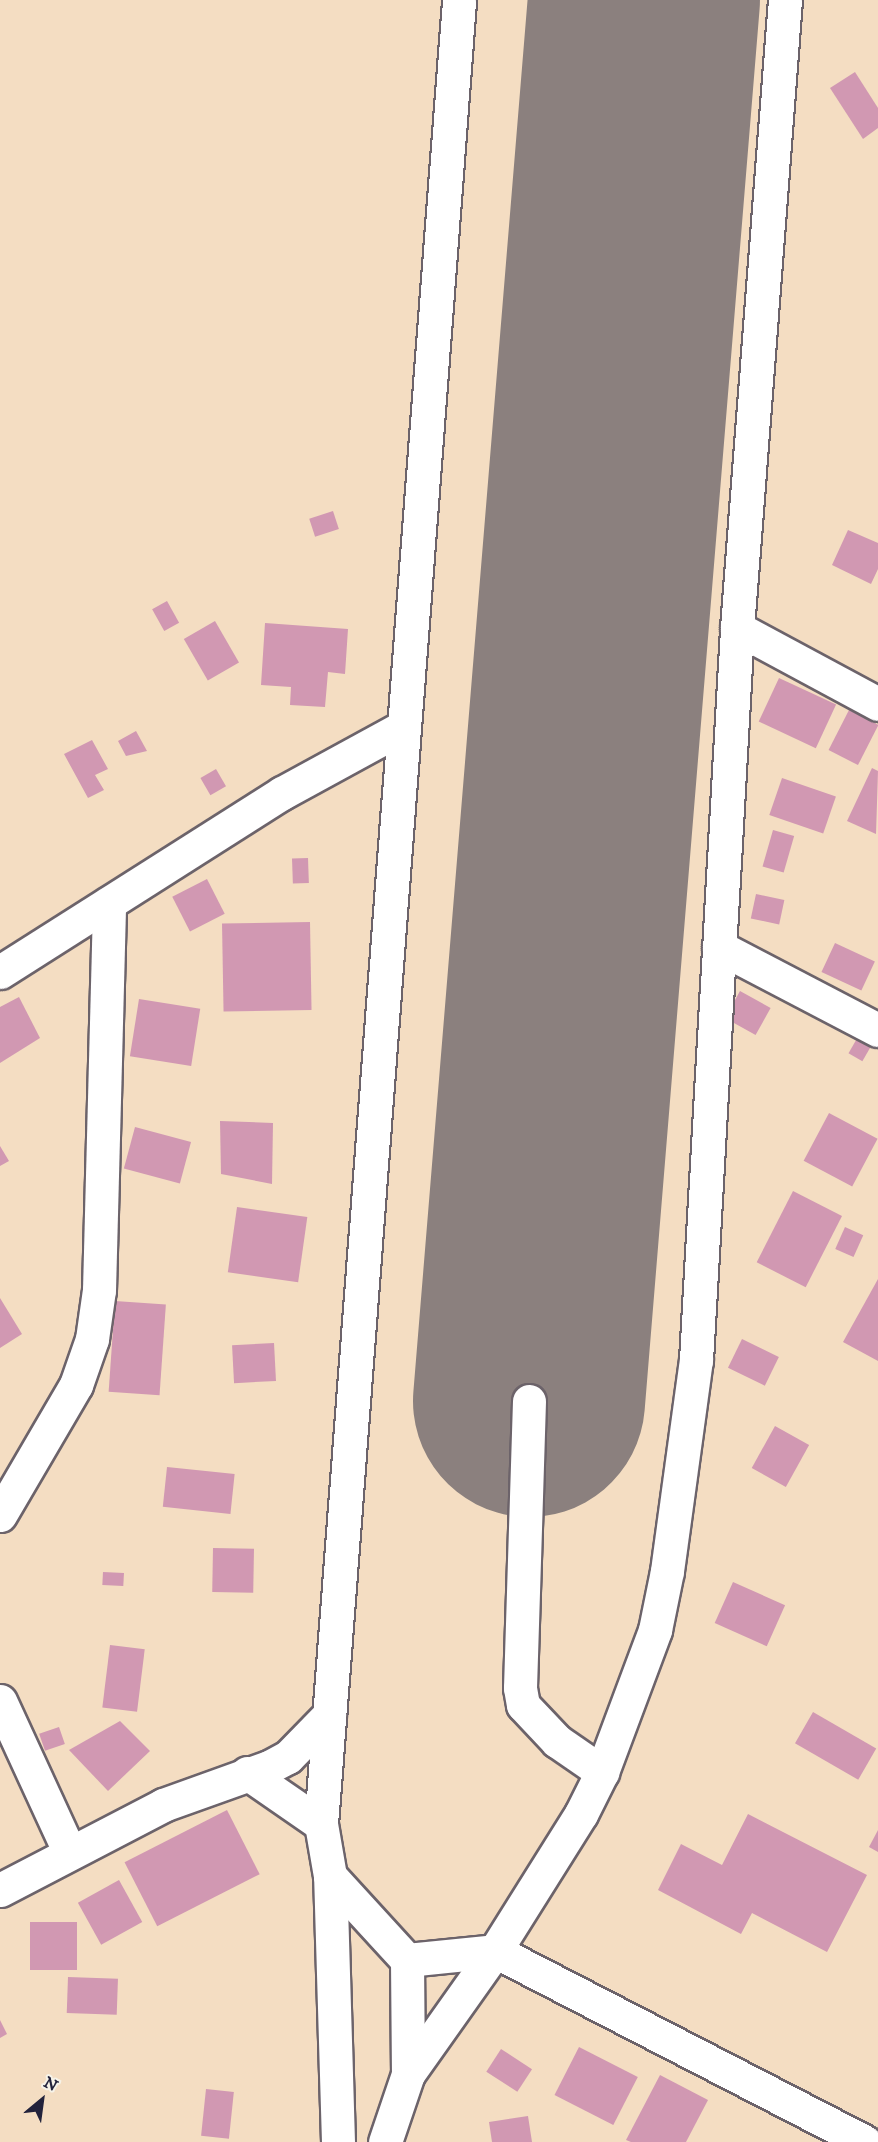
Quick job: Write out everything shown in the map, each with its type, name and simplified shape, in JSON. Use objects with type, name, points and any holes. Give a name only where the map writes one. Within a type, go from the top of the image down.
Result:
[{"type":"street","points":[[338,2142],[330,1876],[321,1824],[401,728],[459,0]]},
{"type":"street","points":[[385,2142],[408,2074],[495,1952],[581,1814],[602,1772],[655,1630],[667,1570],[696,1360],[737,628],[785,0]]},
{"type":"street","points":[[737,628],[878,704]]},
{"type":"street","points":[[0,972],[282,793],[401,728]]},
{"type":"street","points":[[0,1515],[76,1385],[92,1339],[99,1290],[109,903]]},
{"type":"street","points":[[719,947],[878,1030]]},
{"type":"street","points":[[529,1401],[520,1688],[523,1705],[550,1735],[602,1772]]},
{"type":"street","points":[[0,1701],[69,1851]]},
{"type":"street","points":[[0,1890],[69,1851],[163,1805],[288,1757],[329,1715]]},
{"type":"street","points":[[247,1773],[321,1824]]},
{"type":"street","points":[[330,1876],[407,1960],[408,2074]]},
{"type":"street","points":[[407,1960],[495,1952],[864,2142]]},
{"type":"building","points":[[855,72],[878,108],[878,128],[863,139],[830,88]]},
{"type":"building","points":[[333,511],[339,529],[315,537],[309,519]]},
{"type":"building","points":[[848,530],[878,543],[878,569],[871,584],[832,565]]},
{"type":"building","points":[[167,601],[179,623],[164,631],[152,609]]},
{"type":"building","points":[[215,621],[239,663],[208,681],[184,639]]},
{"type":"building","points":[[265,623],[348,629],[345,674],[328,672],[325,707],[290,705],[291,687],[261,685]]},
{"type":"building","points":[[779,678],[836,705],[816,748],[759,722]]},
{"type":"building","points":[[849,710],[878,725],[858,765],[829,750]]},
{"type":"building","points":[[136,731],[147,751],[126,756],[118,741]]},
{"type":"building","points":[[92,740],[108,769],[95,775],[104,790],[88,798],[64,754]]},
{"type":"building","points":[[872,768],[878,771],[876,834],[847,821]]},
{"type":"building","points":[[216,769],[226,786],[210,795],[200,778]]},
{"type":"building","points":[[782,778],[836,797],[823,833],[769,815]]},
{"type":"building","points":[[773,830],[794,836],[784,873],[763,867]]},
{"type":"building","points":[[308,858],[309,883],[293,884],[292,859]]},
{"type":"building","points":[[207,879],[225,914],[190,931],[172,897]]},
{"type":"building","points":[[756,894],[784,900],[779,924],[751,918]]},
{"type":"building","points":[[310,922],[312,1010],[224,1012],[222,924]]},
{"type":"building","points":[[835,943],[875,962],[861,991],[821,972]]},
{"type":"building","points":[[740,991],[771,1008],[756,1035],[725,1018]]},
{"type":"building","points":[[19,997],[40,1038],[0,1063],[0,1007]]},
{"type":"building","points":[[139,999],[200,1009],[191,1066],[130,1056]]},
{"type":"building","points":[[859,1035],[873,1043],[862,1061],[848,1053]]},
{"type":"building","points":[[829,1113],[878,1139],[852,1187],[804,1161]]},
{"type":"building","points":[[220,1121],[273,1123],[272,1184],[221,1174]]},
{"type":"building","points":[[135,1127],[191,1142],[180,1184],[124,1169]]},
{"type":"building","points":[[0,1146],[9,1161],[0,1166]]},
{"type":"building","points":[[793,1191],[842,1216],[806,1287],[757,1262]]},
{"type":"building","points":[[237,1207],[307,1217],[298,1282],[228,1272]]},
{"type":"building","points":[[845,1227],[863,1235],[854,1257],[835,1249]]},
{"type":"building","points":[[878,1279],[878,1361],[843,1342]]},
{"type":"building","points":[[0,1298],[22,1334],[0,1348]]},
{"type":"building","points":[[115,1301],[166,1305],[160,1395],[109,1392]]},
{"type":"building","points":[[742,1339],[779,1357],[765,1386],[728,1368]]},
{"type":"building","points":[[274,1343],[276,1381],[234,1383],[232,1345]]},
{"type":"building","points":[[775,1426],[809,1445],[786,1487],[752,1468]]},
{"type":"building","points":[[167,1467],[235,1474],[230,1514],[163,1507]]},
{"type":"building","points":[[213,1548],[254,1549],[253,1593],[212,1592]]},
{"type":"building","points":[[103,1572],[124,1573],[123,1586],[102,1585]]},
{"type":"building","points":[[733,1582],[785,1605],[767,1646],[715,1623]]},
{"type":"building","points":[[110,1645],[145,1649],[137,1712],[102,1708]]},
{"type":"building","points":[[813,1712],[876,1748],[858,1780],[795,1743]]},
{"type":"building","points":[[120,1721],[150,1751],[108,1791],[69,1750]]},
{"type":"building","points":[[59,1727],[65,1744],[45,1751],[39,1734]]},
{"type":"building","points":[[227,1810],[260,1874],[157,1926],[125,1862]]},
{"type":"building","points":[[748,1814],[867,1875],[827,1952],[752,1913],[741,1934],[658,1890],[681,1844],[722,1865]]},
{"type":"building","points":[[878,1830],[878,1852],[869,1847]]},
{"type":"building","points":[[119,1880],[142,1922],[101,1945],[78,1903]]},
{"type":"building","points":[[30,1922],[77,1922],[77,1970],[30,1970]]},
{"type":"building","points":[[68,1977],[118,1979],[117,2015],[67,2013]]},
{"type":"building","points":[[0,2020],[7,2034],[0,2038]]},
{"type":"building","points":[[579,2047],[638,2077],[613,2125],[554,2095]]},
{"type":"building","points":[[501,2049],[532,2069],[517,2092],[486,2072]]},
{"type":"building","points":[[660,2075],[708,2100],[686,2142],[631,2142],[626,2140]]},
{"type":"building","points":[[206,2089],[234,2092],[229,2139],[201,2136]]},
{"type":"building","points":[[528,2116],[532,2142],[492,2142],[489,2122]]},
{"type":"runway","points":[[529,1401],[644,0]]}]
